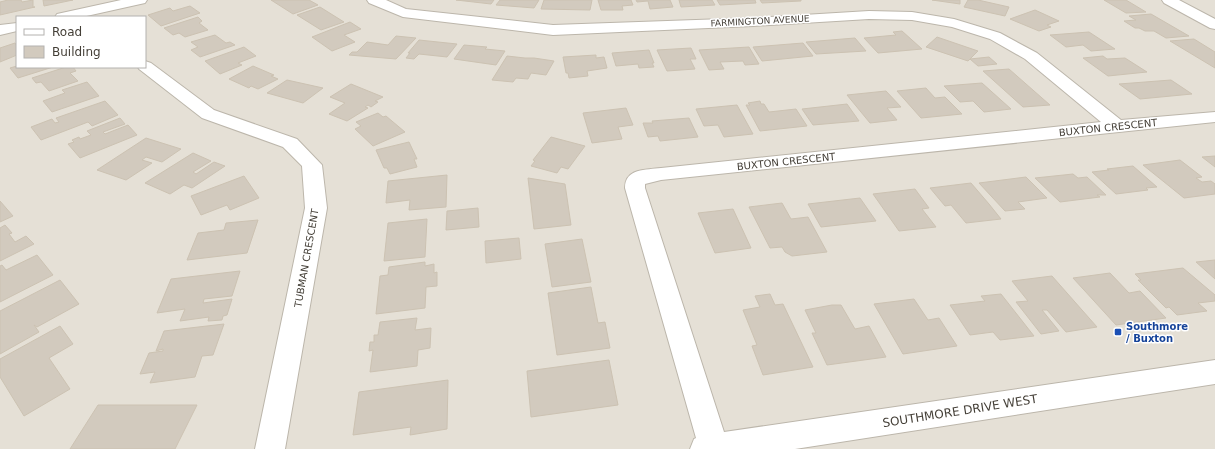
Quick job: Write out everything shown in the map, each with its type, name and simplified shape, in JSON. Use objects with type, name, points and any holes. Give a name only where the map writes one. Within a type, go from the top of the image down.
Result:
[{"type":"street","points":[[73,16],[96,14],[140,0]]},
{"type":"street","name":"FARMINGTON AVENUE","points":[[374,0],[403,13],[553,30],[753,22],[869,15],[912,16],[954,23],[995,36],[1031,56],[1116,126]]},
{"type":"street","points":[[1169,0],[1215,25]]},
{"type":"street","points":[[0,30],[16,27]]},
{"type":"street","name":"TUBMAN CRESCENT","points":[[146,67],[208,114],[290,143],[312,165],[316,208],[270,449]]},
{"type":"street","name":"BUXTON CRESCENT","points":[[709,448],[635,188],[635,181],[641,177],[1116,126],[1215,117]]},
{"type":"street","name":"SOUTHMORE DRIVE WEST","points":[[709,448],[1215,372]]},
{"type":"shaded area","points":[[0,0],[1215,0],[1215,449],[0,449]]},
{"type":"building","points":[[8,0],[21,0],[22,2],[33,0],[33,7],[35,7],[0,15],[0,2]]},
{"type":"building","points":[[43,0],[73,0],[44,6]]},
{"type":"building","points":[[271,0],[309,0],[318,5],[293,14]]},
{"type":"building","points":[[456,0],[494,0],[491,4]]},
{"type":"building","points":[[500,0],[539,0],[534,8],[496,5]]},
{"type":"building","points":[[544,0],[592,0],[590,10],[541,9]]},
{"type":"building","points":[[598,0],[631,0],[633,5],[622,6],[623,10],[601,10]]},
{"type":"building","points":[[636,0],[670,0],[673,7],[650,9],[648,1],[637,2]]},
{"type":"building","points":[[679,0],[712,0],[715,5],[681,7]]},
{"type":"building","points":[[717,0],[755,0],[756,3],[720,5]]},
{"type":"building","points":[[760,0],[801,0],[801,1],[762,3]]},
{"type":"building","points":[[932,0],[960,0],[960,4]]},
{"type":"building","points":[[968,0],[978,0],[1009,7],[1005,16],[964,7]]},
{"type":"building","points":[[1104,0],[1126,0],[1146,12],[1126,13]]},
{"type":"building","points":[[190,6],[200,13],[161,26],[148,15],[170,8],[173,11]]},
{"type":"building","points":[[320,7],[344,22],[321,30],[297,15]]},
{"type":"building","points":[[1035,10],[1059,21],[1047,25],[1051,27],[1039,31],[1010,19]]},
{"type":"building","points":[[1151,14],[1189,36],[1166,38],[1154,31],[1145,31],[1135,28],[1124,21],[1136,20],[1129,16]]},
{"type":"building","points":[[198,17],[202,21],[199,23],[208,30],[185,37],[179,33],[173,35],[164,28]]},
{"type":"building","points":[[350,22],[361,29],[344,35],[355,42],[332,51],[312,37]]},
{"type":"building","points":[[902,31],[922,49],[878,53],[864,38],[896,35],[893,32]]},
{"type":"building","points":[[1089,32],[1115,49],[1091,51],[1083,45],[1066,47],[1050,35]]},
{"type":"building","points":[[215,35],[226,43],[230,42],[235,45],[200,57],[191,50],[198,47],[191,42]]},
{"type":"building","points":[[396,36],[416,38],[396,59],[349,55],[352,52],[357,52],[367,42],[388,45]]},
{"type":"building","points":[[937,37],[978,51],[968,61],[926,47]]},
{"type":"building","points":[[855,38],[866,51],[816,54],[806,42]]},
{"type":"building","points":[[1194,39],[1215,52],[1215,68],[1170,41]]},
{"type":"building","points":[[419,40],[457,44],[447,57],[419,54],[414,59],[406,58],[410,53],[408,53]]},
{"type":"building","points":[[15,43],[16,55],[0,62],[0,48]]},
{"type":"building","points":[[803,43],[813,56],[762,61],[753,47]]},
{"type":"building","points":[[464,45],[487,47],[485,49],[505,51],[496,65],[454,59]]},
{"type":"building","points":[[244,47],[256,56],[238,63],[242,65],[220,74],[205,61]]},
{"type":"building","points":[[749,47],[759,64],[745,65],[743,61],[720,62],[724,69],[709,70],[699,50]]},
{"type":"building","points":[[691,48],[696,59],[690,59],[695,69],[667,71],[657,50]]},
{"type":"building","points":[[649,50],[654,67],[639,68],[638,64],[616,66],[612,53]]},
{"type":"building","points":[[596,55],[596,58],[604,57],[607,68],[587,71],[588,76],[569,78],[568,73],[566,73],[563,57]]},
{"type":"building","points":[[507,56],[554,61],[546,75],[531,73],[528,79],[516,78],[513,82],[492,80]]},
{"type":"building","points":[[1103,56],[1107,59],[1125,58],[1147,72],[1108,76],[1083,58]]},
{"type":"building","points":[[989,57],[997,64],[978,66],[970,59]]},
{"type":"building","points":[[16,66],[16,68],[50,68],[18,78],[10,68]]},
{"type":"building","points":[[253,66],[274,75],[271,76],[278,79],[258,89],[251,86],[249,88],[229,79]]},
{"type":"building","points":[[63,68],[74,68],[76,71],[70,73],[78,81],[49,91],[41,82],[36,83],[32,78]]},
{"type":"building","points":[[1009,69],[1050,105],[1023,107],[983,71]]},
{"type":"building","points":[[287,80],[323,88],[303,103],[267,93]]},
{"type":"building","points":[[1171,80],[1192,94],[1140,99],[1119,84]]},
{"type":"building","points":[[87,82],[99,96],[52,112],[43,101],[65,93],[62,90]]},
{"type":"building","points":[[982,83],[1011,109],[984,112],[973,101],[960,102],[944,86]]},
{"type":"building","points":[[351,84],[383,97],[375,101],[378,102],[371,107],[368,105],[365,107],[368,108],[347,121],[329,114],[345,103],[330,97]]},
{"type":"building","points":[[926,88],[935,98],[945,97],[962,114],[921,118],[897,91]]},
{"type":"building","points":[[886,91],[901,107],[887,108],[897,120],[870,123],[847,95]]},
{"type":"building","points":[[105,101],[118,115],[92,126],[88,122],[41,140],[31,127],[52,119],[55,123],[59,122],[56,118]]},
{"type":"building","points":[[760,101],[769,112],[796,109],[807,126],[760,131],[746,105],[750,105],[748,103]]},
{"type":"building","points":[[847,104],[859,121],[813,125],[802,109]]},
{"type":"building","points":[[737,105],[753,134],[724,137],[718,125],[704,126],[696,109]]},
{"type":"building","points":[[626,108],[633,125],[618,127],[622,139],[592,143],[583,113]]},
{"type":"building","points":[[378,113],[383,117],[386,116],[405,132],[373,146],[355,129],[361,126],[356,122]]},
{"type":"building","points":[[120,118],[125,124],[103,132],[105,134],[128,125],[137,135],[80,158],[68,144],[74,142],[72,140],[79,137],[80,139],[91,135],[87,131]]},
{"type":"building","points":[[689,118],[698,137],[660,141],[658,136],[648,137],[643,123],[653,123],[652,121]]},
{"type":"building","points":[[551,137],[585,146],[568,169],[561,167],[557,173],[531,166],[535,161],[533,160]]},
{"type":"building","points":[[146,138],[181,149],[162,162],[146,157],[142,160],[152,163],[126,180],[97,170]]},
{"type":"building","points":[[409,142],[417,159],[414,159],[417,167],[390,174],[387,168],[384,168],[376,150]]},
{"type":"building","points":[[193,153],[211,161],[193,172],[196,174],[214,162],[225,166],[192,188],[184,185],[170,194],[145,183]]},
{"type":"building","points":[[1215,156],[1215,167],[1202,157]]},
{"type":"building","points":[[1180,160],[1202,177],[1196,178],[1202,182],[1211,181],[1215,184],[1215,194],[1184,198],[1143,165]]},
{"type":"building","points":[[1133,166],[1157,187],[1146,188],[1148,190],[1116,194],[1092,172],[1109,170],[1107,169]]},
{"type":"building","points":[[1073,174],[1078,178],[1087,177],[1106,195],[1097,195],[1100,197],[1060,202],[1035,178]]},
{"type":"building","points":[[447,175],[446,207],[409,210],[410,200],[386,203],[388,181]]},
{"type":"building","points":[[244,176],[259,198],[230,210],[227,205],[201,215],[191,196]]},
{"type":"building","points":[[1026,177],[1047,198],[1018,202],[1025,209],[1005,211],[979,183]]},
{"type":"building","points":[[528,178],[565,184],[571,225],[534,229]]},
{"type":"building","points":[[971,183],[1001,219],[966,223],[951,205],[945,206],[930,188]]},
{"type":"building","points":[[915,189],[929,208],[922,209],[936,227],[899,231],[873,194]]},
{"type":"building","points":[[860,198],[876,221],[821,227],[808,204]]},
{"type":"building","points":[[0,201],[13,216],[0,222]]},
{"type":"building","points":[[782,203],[791,219],[808,217],[827,252],[792,256],[785,252],[782,247],[770,248],[749,207]]},
{"type":"building","points":[[478,208],[479,227],[446,230],[447,211]]},
{"type":"building","points":[[733,209],[751,248],[715,253],[698,213]]},
{"type":"building","points":[[427,219],[425,257],[384,261],[388,223]]},
{"type":"building","points":[[258,220],[247,253],[187,260],[198,233],[224,230],[226,223]]},
{"type":"building","points":[[5,225],[12,233],[9,234],[15,242],[26,236],[34,244],[0,261],[0,228]]},
{"type":"building","points":[[519,238],[521,259],[486,263],[485,241]]},
{"type":"building","points":[[582,239],[591,282],[552,287],[545,244]]},
{"type":"building","points":[[37,255],[53,275],[0,302],[0,266],[2,265],[6,270]]},
{"type":"building","points":[[1215,260],[1215,279],[1196,262]]},
{"type":"building","points":[[425,262],[425,266],[434,264],[434,273],[437,272],[437,286],[426,287],[425,308],[376,314],[380,276],[388,275],[389,267]]},
{"type":"building","points":[[1183,268],[1215,295],[1215,301],[1198,303],[1207,311],[1177,315],[1169,307],[1166,308],[1138,280],[1141,280],[1135,274]]},
{"type":"building","points":[[240,271],[232,296],[204,299],[203,303],[232,299],[227,315],[223,316],[222,320],[208,321],[209,317],[180,321],[185,309],[157,313],[171,279]]},
{"type":"building","points":[[1110,273],[1129,293],[1140,291],[1166,318],[1116,325],[1073,278]]},
{"type":"building","points":[[1052,276],[1097,327],[1066,332],[1047,310],[1042,310],[1059,331],[1041,334],[1016,302],[1028,301],[1012,281]]},
{"type":"building","points":[[60,280],[79,304],[37,327],[34,325],[39,332],[0,354],[0,311]]},
{"type":"building","points":[[591,287],[598,323],[605,322],[610,348],[557,355],[548,293]]},
{"type":"building","points":[[770,294],[775,305],[783,304],[813,367],[763,375],[752,346],[757,345],[743,310],[760,307],[755,296]]},
{"type":"building","points":[[1001,294],[1034,336],[1000,340],[993,332],[970,335],[950,305],[985,301],[981,296]]},
{"type":"building","points":[[914,299],[928,320],[939,318],[957,346],[903,354],[874,304]]},
{"type":"building","points":[[832,305],[841,305],[855,329],[869,326],[886,357],[827,365],[812,333],[816,333],[805,310]]},
{"type":"building","points":[[417,318],[415,330],[431,328],[430,348],[418,350],[417,366],[370,372],[373,350],[369,351],[370,342],[374,342],[374,335],[378,335],[380,322]]},
{"type":"building","points":[[224,324],[213,355],[202,356],[195,377],[150,383],[155,372],[140,374],[149,353],[163,351],[163,349],[156,351],[164,331]]},
{"type":"building","points":[[60,326],[73,344],[49,358],[70,389],[24,416],[0,377],[0,359]]},
{"type":"building","points":[[609,360],[618,405],[531,417],[527,371]]},
{"type":"building","points":[[448,380],[447,429],[410,435],[411,427],[353,435],[359,392]]},
{"type":"building","points":[[98,405],[197,405],[175,449],[70,449]]},
{"type":"place","name":"Southmore / Buxton","points":[[1118,332]]}]
